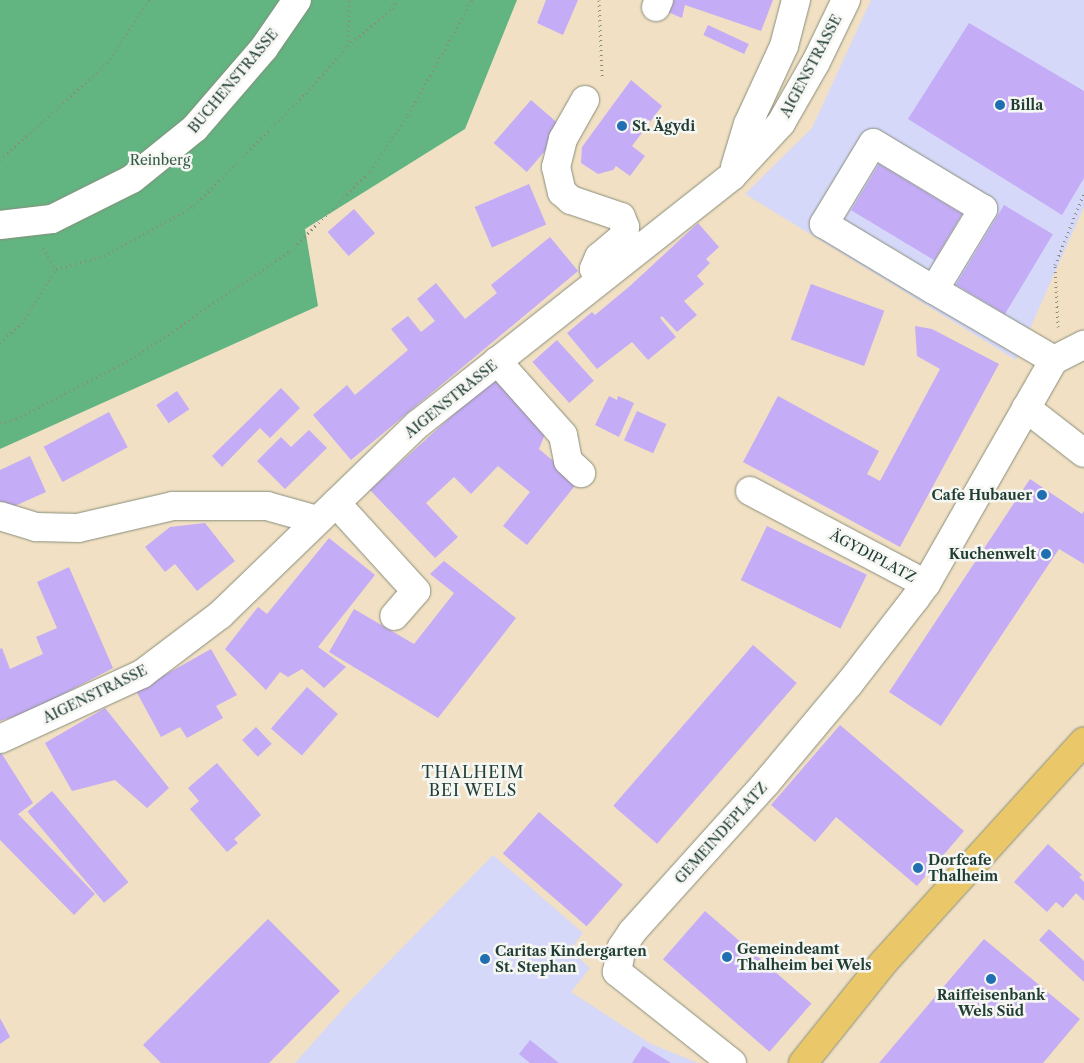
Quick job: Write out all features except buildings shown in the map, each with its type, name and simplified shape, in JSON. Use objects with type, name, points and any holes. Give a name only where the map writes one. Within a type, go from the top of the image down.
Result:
[{"type":"main road","points":[[809,1061],[883,963],[1084,741]]},
{"type":"street","name":"BUCHENSTRASSE","points":[[0,225],[52,220],[132,179],[195,128],[264,48],[297,0]]},
{"type":"street","points":[[732,176],[748,124],[784,46],[796,0]]},
{"type":"street","name":"AIGENSTRASSE","points":[[0,739],[142,674],[220,615],[418,424],[732,176],[781,123],[816,62],[846,0]]},
{"type":"street","points":[[585,100],[563,140],[556,167],[562,192],[570,200],[620,217],[624,227],[623,236],[599,256],[594,269],[600,279]]},
{"type":"street","points":[[934,290],[983,208],[873,143],[824,224],[934,290],[1069,352]]},
{"type":"street","name":"ÄGYDIPLATZ","points":[[750,491],[926,584],[1026,408],[1069,352]]},
{"type":"street","points":[[497,361],[563,435],[568,461],[581,473]]},
{"type":"street","points":[[1026,408],[1084,453]]},
{"type":"street","points":[[0,516],[36,527],[78,528],[173,506],[267,506],[326,512],[416,591],[394,616]]},
{"type":"street","name":"GEMEINDEPLATZ","points":[[732,1063],[617,972],[622,947],[632,932],[767,782],[848,684],[926,584]]},
{"type":"path","points":[[0,160],[107,63],[149,0]]},
{"type":"path","points":[[348,46],[349,0]]},
{"type":"path","points":[[0,343],[22,322],[56,269],[104,256],[194,206],[306,93],[348,46],[392,8],[397,0]]},
{"type":"path","points":[[0,423],[16,419],[135,357],[290,251],[370,171],[408,115],[472,0]]},
{"type":"path","points":[[585,100],[603,74],[599,0]]},
{"type":"path","points":[[1069,352],[1058,332],[1055,265],[1084,193]]},
{"type":"shaded area","points":[[871,0],[1084,0],[1084,207],[1016,360],[745,194],[812,128]]},
{"type":"shaded area","name":"Caritas Kindergarten St. Stephan","points":[[493,855],[583,933],[570,950],[590,968],[571,992],[651,1044],[698,1063],[295,1063],[351,1000]]},
{"type":"green space","name":"Reinberg","points":[[0,0],[517,0],[465,129],[305,229],[318,306],[0,449]]},
{"type":"place","name":"Billa","points":[[1000,105]]},
{"type":"place","name":"St. Ägydi","points":[[622,126]]},
{"type":"place","name":"Cafe Hubauer","points":[[1042,495]]},
{"type":"place","name":"Kuchenwelt","points":[[1046,554]]},
{"type":"place","name":"Dorfcafe Thalheim","points":[[918,868]]},
{"type":"place","name":"Gemeindeamt Thalheim bei Wels","points":[[727,957]]},
{"type":"place","name":"Caritas Kindergarten St. Stephan","points":[[485,959]]},
{"type":"place","name":"Raiffeisenbank Wels Süd","points":[[991,979]]},
{"type":"district","name":"THALHEIM BEI WELS","points":[[473,781]]}]
